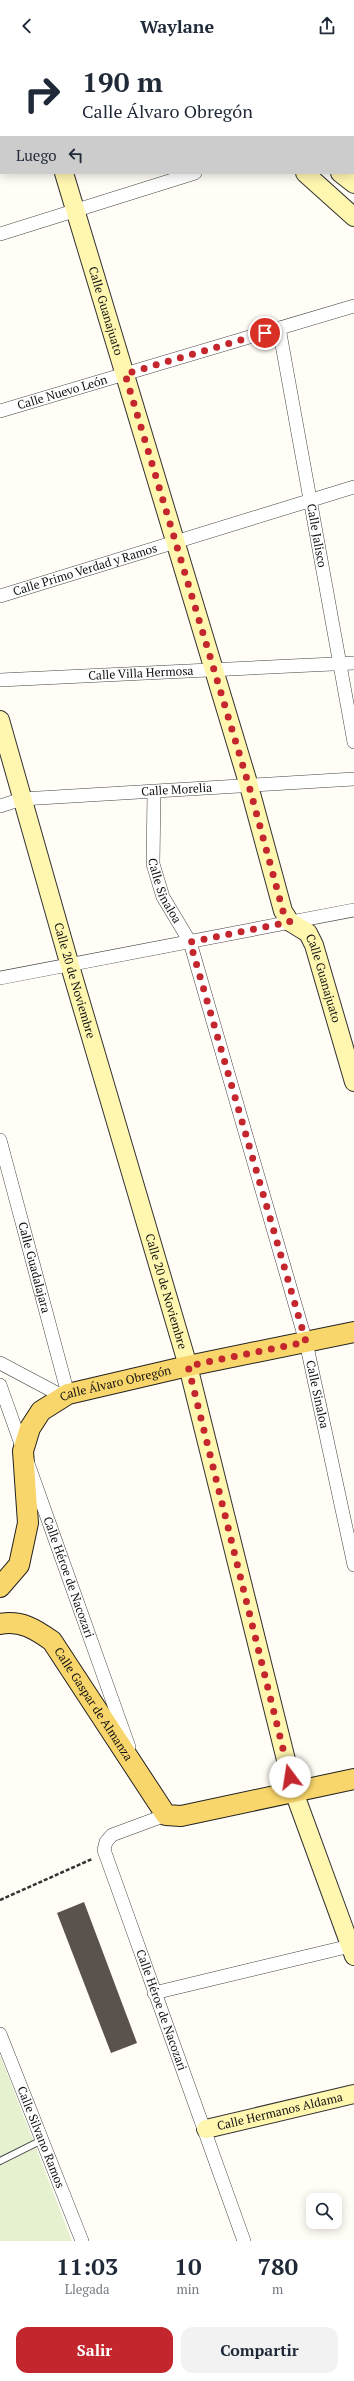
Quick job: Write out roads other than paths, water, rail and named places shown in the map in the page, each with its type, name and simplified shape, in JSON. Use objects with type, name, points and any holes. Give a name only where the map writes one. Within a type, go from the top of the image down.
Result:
[{"type":"main road","name":"Calle Álvaro Obregón","points":[[23,1450],[30,1428],[41,1411],[66,1396],[188,1366],[354,1332]]},
{"type":"main road","points":[[0,1587],[19,1565],[28,1523],[23,1450]]},
{"type":"main road","name":"Calle Gaspar de Almanza","points":[[0,1624],[11,1622],[30,1626],[52,1641],[166,1815]]},
{"type":"main road","points":[[166,1815],[181,1816],[354,1779]]},
{"type":"street","name":"Calle Guanajuato","points":[[64,174],[249,786],[283,911],[290,922],[308,933],[314,945],[354,1082]]},
{"type":"street","points":[[0,234],[192,174]]},
{"type":"street","points":[[306,174],[354,217]]},
{"type":"street","points":[[341,174],[354,184]]},
{"type":"street","name":"Calle Nuevo León","points":[[0,411],[354,306]]},
{"type":"street","name":"Calle Jalisco","points":[[280,328],[354,742]]},
{"type":"street","name":"Calle Primo Verdad y Ramos","points":[[0,596],[310,499],[354,487]]},
{"type":"street","name":"Calle Villa Hermosa","points":[[0,680],[214,671],[354,663]]},
{"type":"street","name":"Calle 20 de Noviembre","points":[[0,720],[70,966],[188,1366],[294,1792],[353,1949]]},
{"type":"street","name":"Calle Morelia","points":[[0,806],[22,799],[354,779]]},
{"type":"street","name":"Calle Sinaloa","points":[[154,792],[153,864],[164,897],[190,942],[306,1342],[354,1565]]},
{"type":"street","points":[[0,978],[70,966],[354,910]]},
{"type":"street","name":"Calle Guadalajara","points":[[0,1140],[66,1396]]},
{"type":"street","points":[[0,1363],[66,1396]]},
{"type":"street","name":"Calle Héroe de Nacozari","points":[[0,1385],[136,1768]]},
{"type":"street","name":"Calle Héroe de Nacozari","points":[[166,1815],[112,1835],[106,1842],[104,1850],[154,1993],[206,2129],[244,2241]]},
{"type":"street","points":[[154,1993],[353,1949]]},
{"type":"street","name":"Calle Silvano Ramos","points":[[0,2034],[82,2241]]},
{"type":"street","name":"Calle Hermanos Aldama","points":[[206,2129],[354,2094]]},
{"type":"lane","points":[[0,2161],[42,2140]]}]
